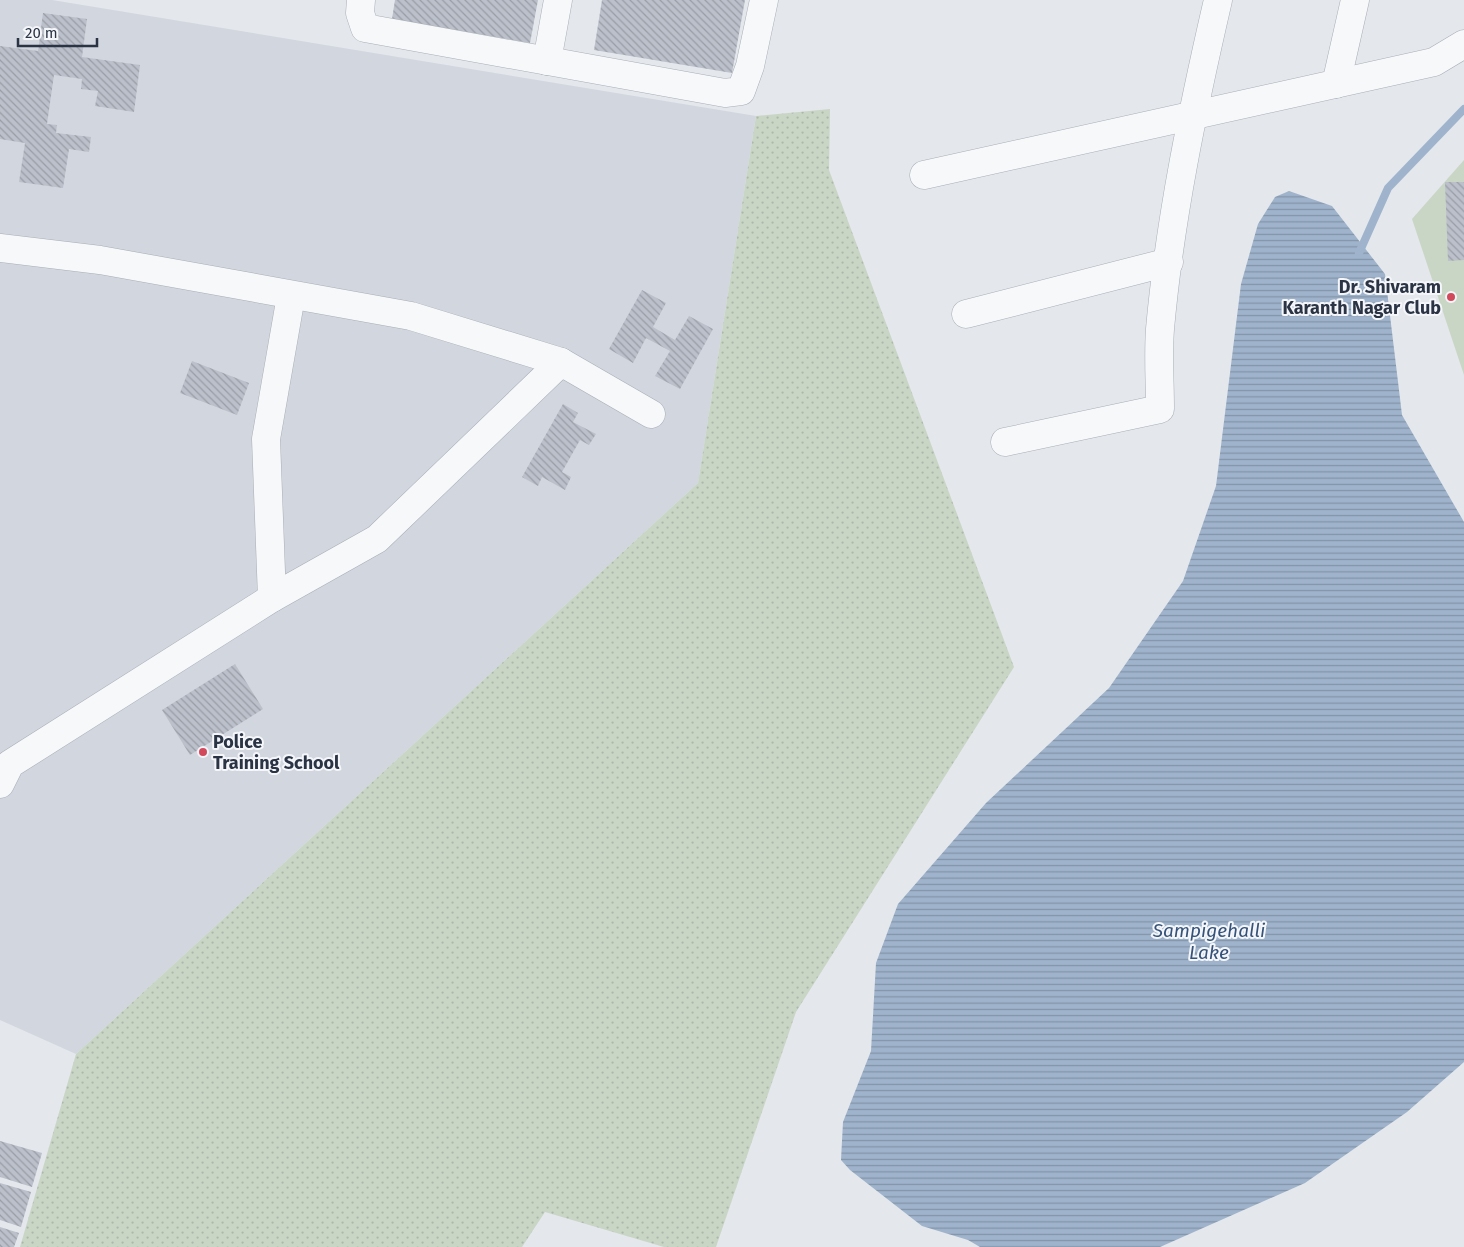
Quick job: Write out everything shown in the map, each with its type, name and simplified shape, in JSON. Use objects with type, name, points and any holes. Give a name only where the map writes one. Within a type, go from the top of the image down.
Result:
[{"type":"street","points":[[361,0],[360,13],[365,28],[725,93],[741,90],[750,66],[764,0]]},
{"type":"street","points":[[546,61],[558,0]]},
{"type":"street","points":[[1005,442],[1160,409],[1160,330],[1169,262],[1192,116],[1218,0]]},
{"type":"street","points":[[1336,84],[1356,0]]},
{"type":"street","points":[[924,176],[1434,62],[1464,44]]},
{"type":"street","points":[[0,248],[100,260],[290,296],[411,316],[561,362],[651,414]]},
{"type":"street","points":[[966,314],[1169,262]]},
{"type":"street","points":[[272,598],[266,439],[290,296]]},
{"type":"street","points":[[0,784],[10,764],[272,598],[377,539],[561,362]]},
{"type":"shaded area","name":"Police Training School","points":[[0,0],[52,0],[756,116],[698,483],[76,1054],[0,1020]]},
{"type":"green space","points":[[830,109],[829,170],[1014,667],[796,1012],[716,1247],[664,1247],[545,1212],[522,1247],[20,1247],[76,1054],[698,483],[756,116]]},
{"type":"green space","name":"Dr. Shivaram Karanth Nagar Club","points":[[1464,160],[1464,375],[1412,219]]},
{"type":"water","name":"Sampigehalli Lake","points":[[1289,191],[1332,206],[1385,274],[1402,415],[1464,522],[1464,1062],[1407,1112],[1305,1183],[1160,1247],[980,1247],[968,1240],[922,1226],[850,1170],[841,1160],[843,1122],[871,1051],[876,963],[898,904],[986,803],[1109,688],[1183,581],[1216,486],[1241,284],[1258,224],[1275,197]]},
{"type":"building","points":[[395,0],[538,0],[530,43],[392,19]]},
{"type":"building","points":[[602,0],[745,0],[732,73],[594,50]]},
{"type":"building","points":[[43,13],[87,19],[82,57],[140,65],[134,112],[95,106],[98,91],[81,89],[82,79],[54,75],[47,124],[57,125],[56,133],[91,137],[89,152],[69,149],[63,188],[19,182],[25,143],[0,139],[0,46],[38,51]]},
{"type":"building","points":[[1445,182],[1464,182],[1464,260],[1448,261]]},
{"type":"building","points":[[642,290],[666,303],[653,327],[675,340],[689,316],[713,329],[680,389],[655,376],[670,351],[646,338],[633,363],[609,349]]},
{"type":"building","points":[[192,361],[249,383],[237,415],[180,393]]},
{"type":"building","points":[[563,404],[578,413],[573,422],[596,434],[589,445],[580,440],[562,472],[571,477],[565,490],[542,477],[538,486],[522,477]]},
{"type":"building","points":[[235,664],[263,709],[190,755],[162,710]]},
{"type":"building","points":[[0,1141],[42,1153],[32,1187],[0,1177]]},
{"type":"building","points":[[0,1183],[31,1192],[21,1227],[0,1220]]},
{"type":"building","points":[[0,1227],[19,1233],[14,1247],[0,1247]]},
{"type":"waterway","points":[[1359,253],[1388,188],[1464,109]]},
{"type":"place","name":"Dr. Shivaram Karanth Nagar Club","points":[[1451,297]]},
{"type":"place","name":"Police Training School","points":[[203,752]]}]
